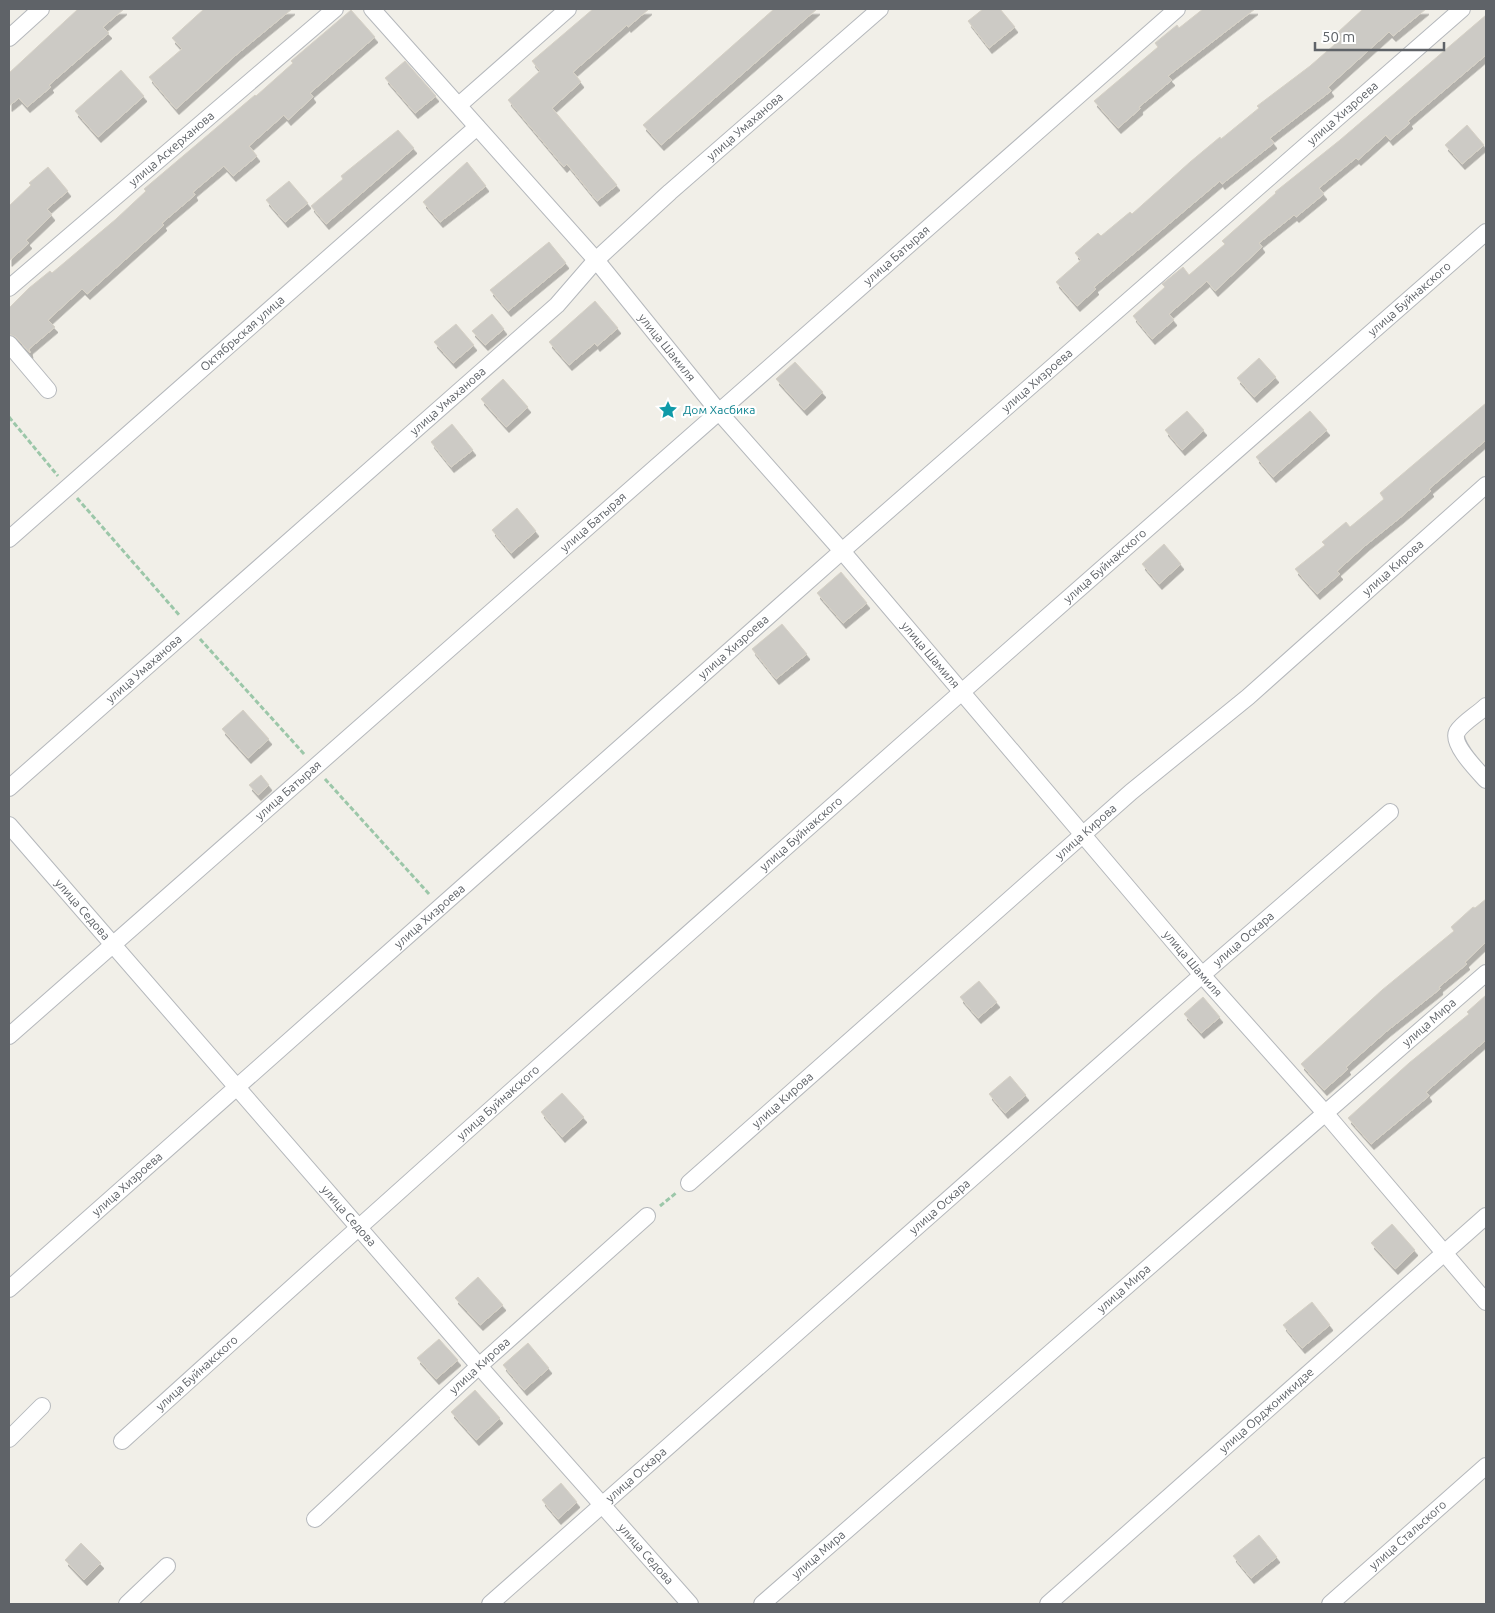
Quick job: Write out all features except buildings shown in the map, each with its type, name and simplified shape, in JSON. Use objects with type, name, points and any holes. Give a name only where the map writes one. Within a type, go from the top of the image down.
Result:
[{"type":"street","points":[[9,38],[41,9]]},
{"type":"street","name":"улица Аскерханова","points":[[9,288],[335,9]]},
{"type":"street","name":"улица Шамиля","points":[[372,9],[596,260],[719,412],[842,551],[1202,975],[1326,1114],[1486,1302]]},
{"type":"street","points":[[459,106],[568,9]]},
{"type":"street","name":"улица Умаханова","points":[[9,788],[557,305],[596,260],[670,192],[880,9]]},
{"type":"street","name":"улица Батырая","points":[[9,1036],[1176,9]]},
{"type":"street","name":"улица Хизроева","points":[[9,1289],[842,551],[1462,9]]},
{"type":"street","name":"Октябрьская улица","points":[[9,539],[477,127]]},
{"type":"street","name":"улица Буйнакского","points":[[122,1440],[358,1226],[960,692],[1486,232]]},
{"type":"street","points":[[9,344],[48,390]]},
{"type":"street","name":"улица Кирова","points":[[689,1183],[1131,792],[1248,697],[1486,485]]},
{"type":"street","points":[[1486,706],[1458,730],[1455,738],[1458,746],[1486,780]]},
{"type":"street","name":"улица Оскара","points":[[490,1604],[604,1506],[1202,975],[1390,812]]},
{"type":"street","name":"улица Седова","points":[[9,825],[479,1366],[690,1604]]},
{"type":"street","name":"улица Мира","points":[[762,1604],[1486,973]]},
{"type":"street","name":"улица Кирова","points":[[315,1519],[479,1366],[647,1216]]},
{"type":"street","name":"улица Орджоникидзе","points":[[1048,1604],[1486,1216]]},
{"type":"street","points":[[9,1439],[42,1406]]},
{"type":"street","name":"улица Стальского","points":[[1330,1604],[1486,1466]]},
{"type":"street","points":[[126,1604],[167,1566]]},
{"type":"path","points":[[9,417],[190,628],[440,907]]},
{"type":"path","points":[[647,1216],[689,1183]]},
{"type":"place","name":"Дом Хасбика","points":[[668,410]]}]
